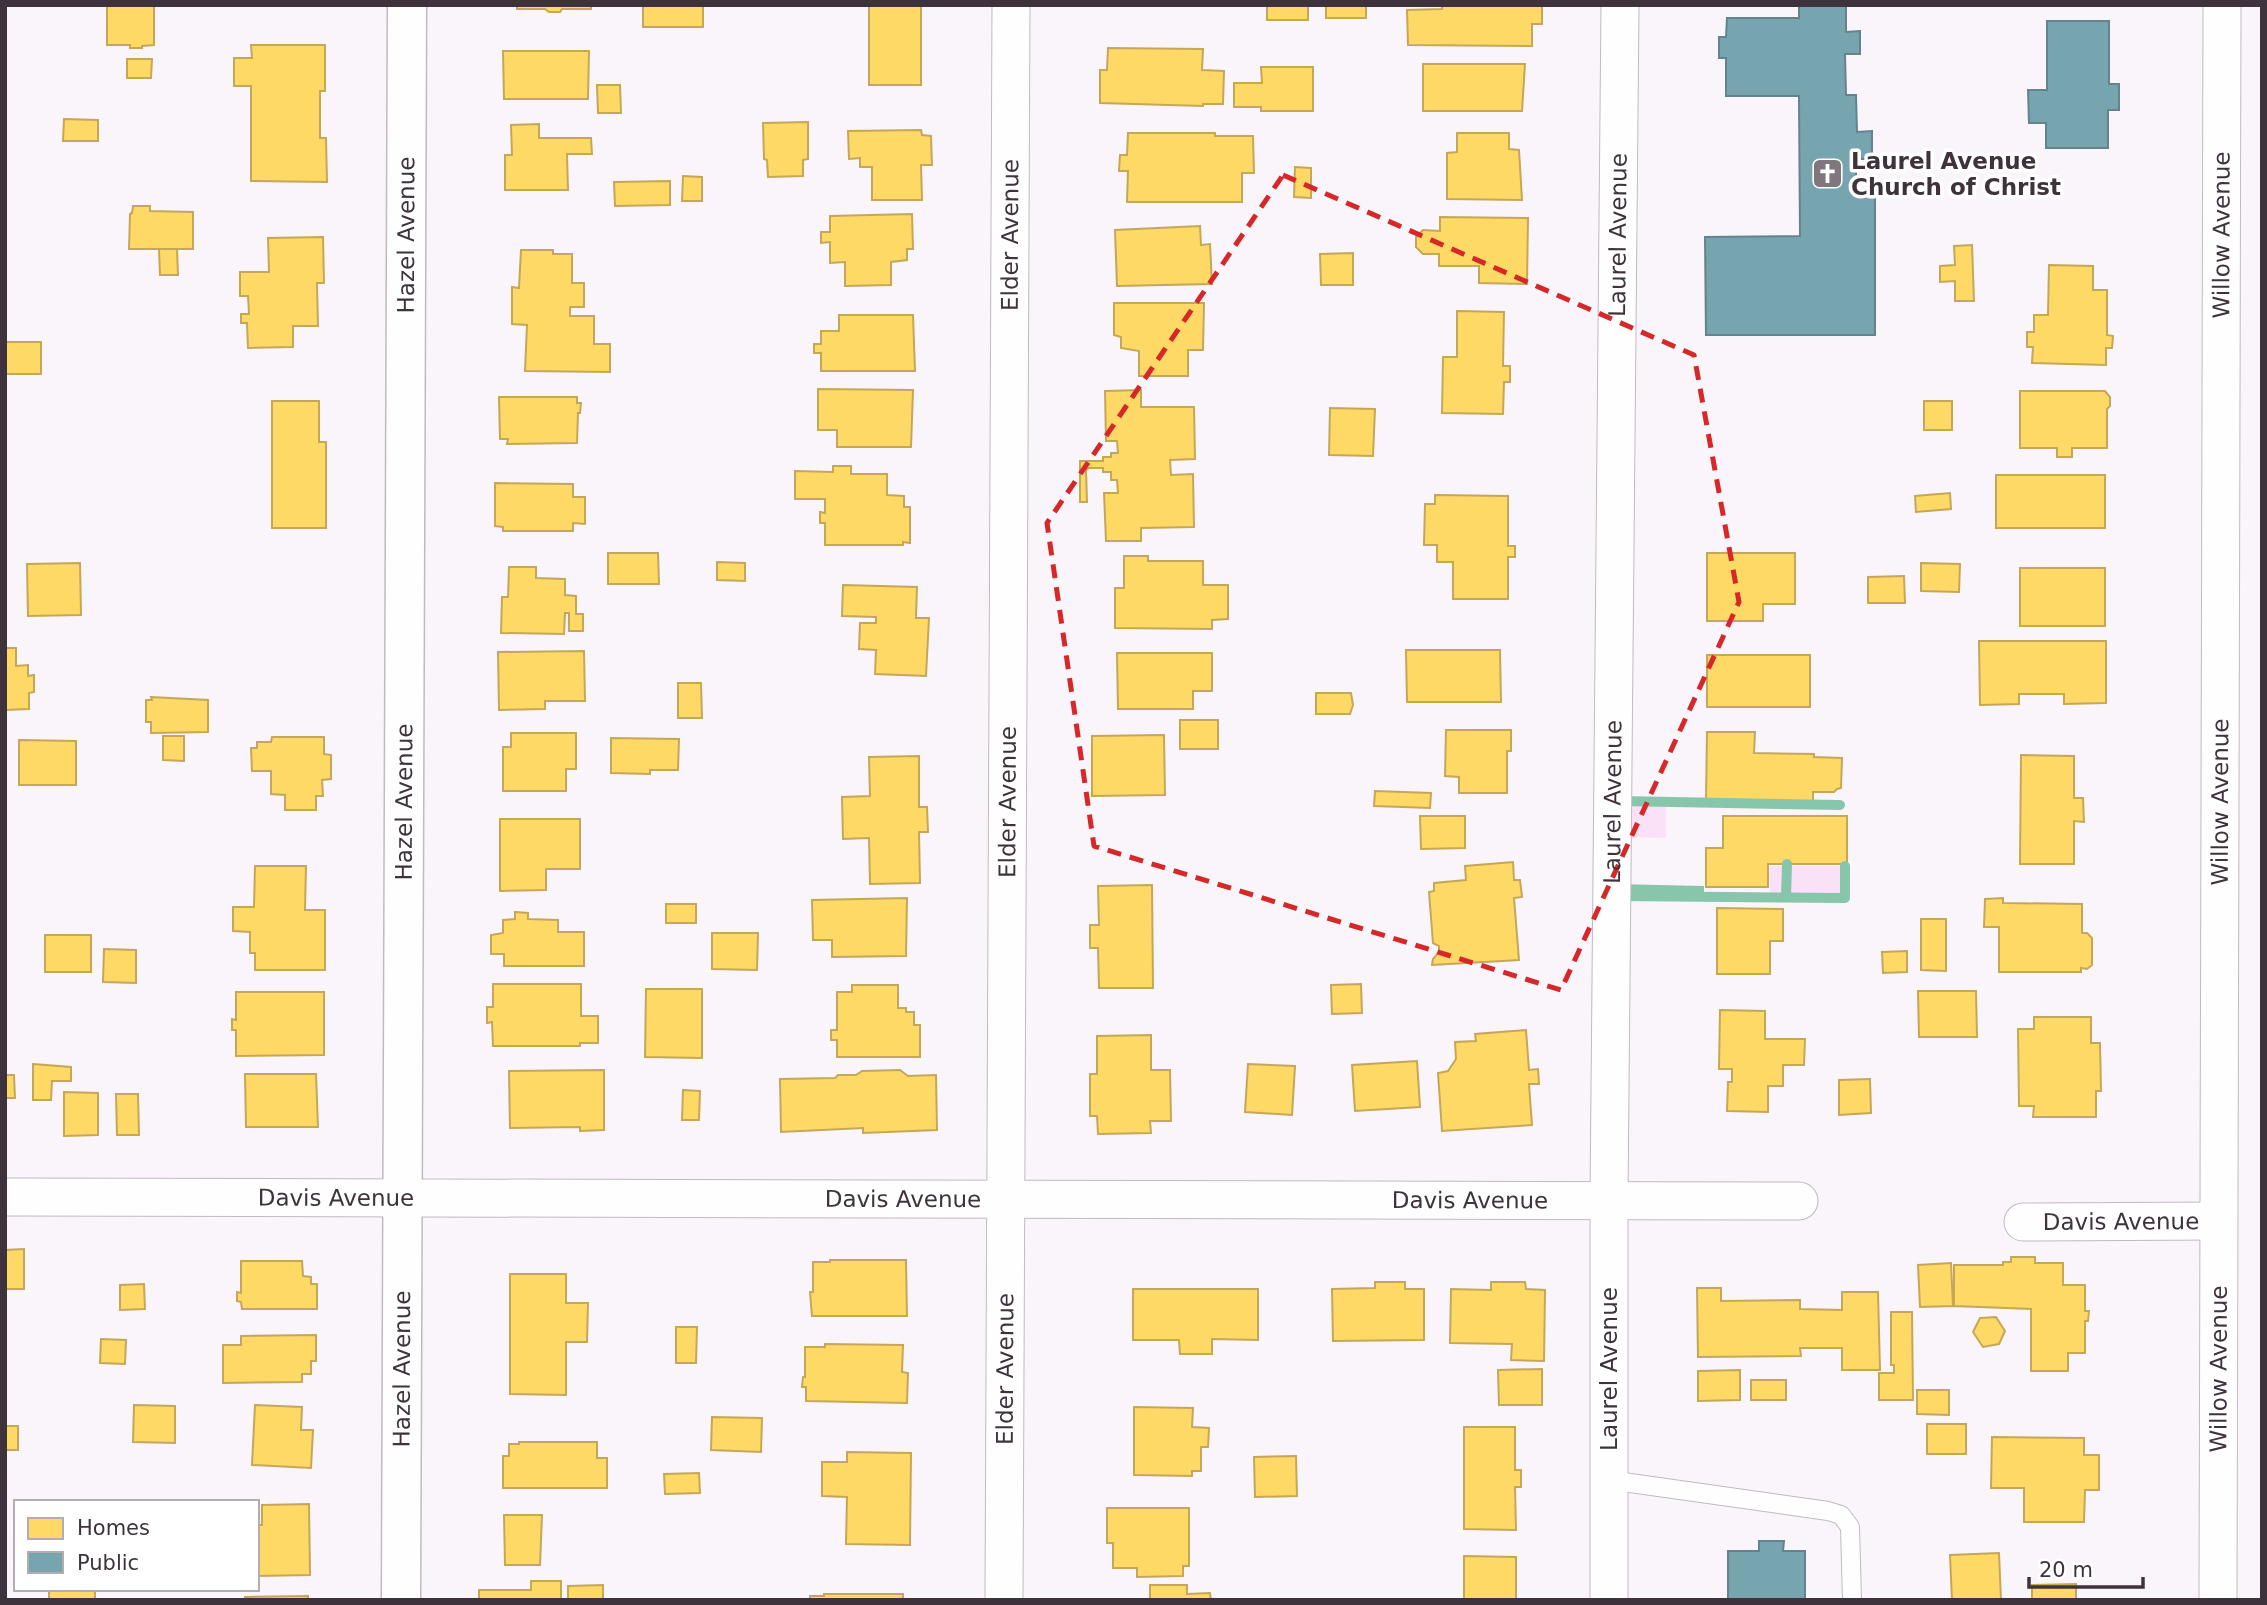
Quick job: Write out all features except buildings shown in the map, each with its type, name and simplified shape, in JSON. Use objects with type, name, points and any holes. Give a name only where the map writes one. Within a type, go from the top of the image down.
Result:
[{"type":"street","name":"Hazel Avenue","points":[[401,1600],[407,5]]},
{"type":"street","name":"Elder Avenue","points":[[1004,1600],[1011,5]]},
{"type":"street","name":"Laurel Avenue","points":[[1609,1600],[1609,1199],[1620,5]]},
{"type":"street","name":"Willow Avenue","points":[[2218,1600],[2222,5]]},
{"type":"street","name":"Davis Avenue","points":[[5,1197],[1799,1201]]},
{"type":"street","name":"Davis Avenue","points":[[2023,1222],[2218,1222]]},
{"type":"lane","points":[[1609,1480],[1828,1511],[1841,1516],[1850,1527],[1852,1600]]},
{"type":"highlighted area","points":[[1283,175],[1694,355],[1739,602],[1561,990],[1094,846],[1047,523]]},
{"type":"shaded area","points":[[1615,803],[1666,804],[1666,838],[1614,837]]},
{"type":"shaded area","points":[[1770,866],[1841,866],[1842,894],[1770,893]]},
{"type":"shaded area","points":[[1614,884],[1704,886],[1704,894],[1614,892]]},
{"type":"waterway","points":[[1619,801],[1840,805]]},
{"type":"waterway","points":[[1786,897],[1787,864]]},
{"type":"waterway","points":[[1617,896],[1845,898],[1845,866]]},
{"type":"place","name":"Laurel Avenue Church of Christ","points":[[1828,174]]}]
